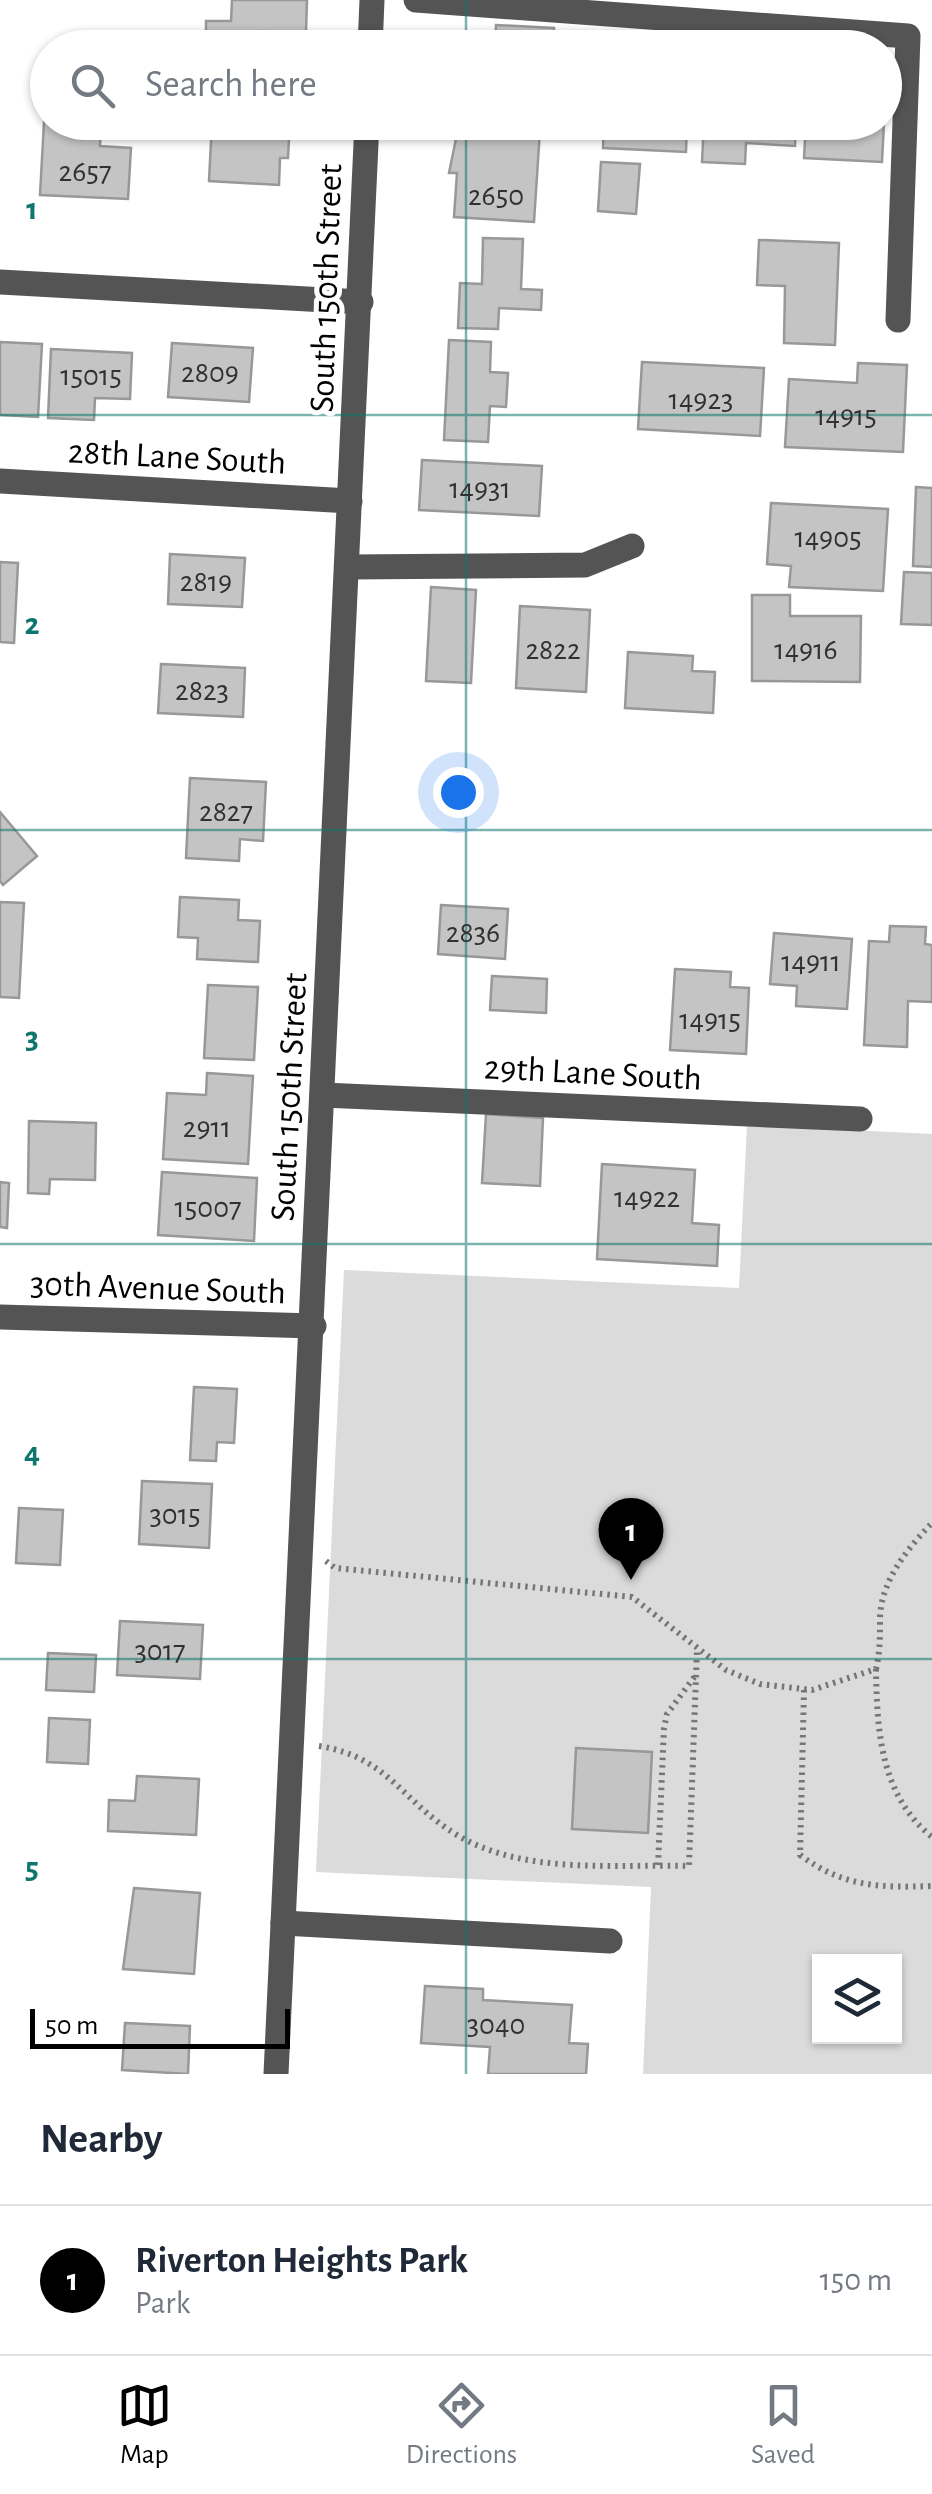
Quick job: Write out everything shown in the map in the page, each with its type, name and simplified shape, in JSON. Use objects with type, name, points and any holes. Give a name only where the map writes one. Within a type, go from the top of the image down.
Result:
[{"type":"street","points":[[371,30],[372,0]]},
{"type":"street","points":[[416,0],[826,30]]},
{"type":"street","points":[[898,320],[908,36],[902,36]]},
{"type":"street","name":"South 150th Street","points":[[276,2074],[314,1326],[366,140]]},
{"type":"street","points":[[0,282],[361,302]]},
{"type":"street","name":"28th Lane South","points":[[0,482],[350,501]]},
{"type":"street","points":[[349,567],[586,565],[632,546]]},
{"type":"street","name":"29th Lane South","points":[[323,1094],[860,1119]]},
{"type":"street","name":"30th Avenue South","points":[[0,1317],[314,1326]]},
{"type":"street","points":[[284,1923],[610,1941]]},
{"type":"path","points":[[932,1523],[893,1572],[879,1624],[883,1635],[876,1669],[878,1742],[904,1806],[932,1837]]},
{"type":"path","points":[[326,1562],[335,1568],[632,1597],[726,1670],[760,1684],[804,1690],[876,1669]]},
{"type":"path","points":[[293,1742],[353,1752],[376,1766],[440,1824],[495,1853],[526,1861],[689,1866],[697,1648]]},
{"type":"path","points":[[658,1865],[664,1728],[667,1714],[696,1676]]},
{"type":"path","points":[[804,1690],[800,1855],[820,1870],[875,1888],[932,1886]]},
{"type":"shaded area","points":[[747,1125],[932,1134],[932,2074],[643,2074],[651,1887],[316,1872],[344,1270],[739,1288]]},
{"type":"building","points":[[232,0],[307,0],[306,30],[206,30],[206,21],[231,21]]},
{"type":"building","points":[[496,25],[554,28],[554,30],[496,30]]},
{"type":"building","points":[[43,140],[100,140],[100,146],[131,148],[128,199],[40,195]]},
{"type":"building","points":[[211,140],[289,140],[288,158],[280,158],[279,185],[209,181]]},
{"type":"building","points":[[456,140],[539,140],[534,222],[454,217],[457,173],[449,173]]},
{"type":"building","points":[[603,140],[686,140],[686,152],[603,148]]},
{"type":"building","points":[[703,140],[795,140],[795,146],[746,143],[745,164],[702,162]]},
{"type":"building","points":[[805,140],[883,140],[882,162],[804,158]]},
{"type":"building","points":[[601,162],[640,164],[636,214],[598,211]]},
{"type":"building","points":[[483,238],[523,239],[521,289],[542,290],[541,310],[499,308],[498,329],[458,328],[460,283],[482,284]]},
{"type":"building","points":[[759,240],[839,243],[835,345],[784,343],[785,286],[757,285]]},
{"type":"building","points":[[449,340],[491,342],[490,372],[508,373],[506,407],[490,406],[488,442],[444,440]]},
{"type":"building","points":[[0,342],[42,344],[38,417],[0,415]]},
{"type":"building","points":[[172,343],[253,348],[249,402],[168,397]]},
{"type":"building","points":[[51,349],[132,353],[130,399],[95,398],[94,420],[48,418]]},
{"type":"building","points":[[642,362],[764,368],[760,436],[638,429]]},
{"type":"building","points":[[858,363],[907,365],[903,452],[785,447],[789,379],[857,383]]},
{"type":"building","points":[[422,460],[542,466],[539,516],[419,510]]},
{"type":"building","points":[[916,487],[932,488],[932,567],[913,566]]},
{"type":"building","points":[[771,503],[888,509],[883,591],[789,587],[791,566],[767,564]]},
{"type":"building","points":[[170,554],[245,558],[242,607],[168,604]]},
{"type":"building","points":[[0,562],[18,563],[14,643],[0,642]]},
{"type":"building","points":[[904,572],[932,573],[932,625],[901,624]]},
{"type":"building","points":[[431,587],[476,590],[471,683],[426,681]]},
{"type":"building","points":[[752,595],[790,595],[790,616],[861,616],[860,682],[752,681]]},
{"type":"building","points":[[520,606],[590,610],[586,692],[516,688]]},
{"type":"building","points":[[628,652],[693,656],[692,671],[715,672],[713,713],[625,708]]},
{"type":"building","points":[[161,664],[245,668],[243,717],[158,713]]},
{"type":"building","points":[[190,778],[266,782],[263,841],[240,839],[239,861],[186,858]]},
{"type":"building","points":[[0,812],[37,856],[3,885],[0,881]]},
{"type":"building","points":[[180,897],[239,900],[238,920],[260,921],[258,962],[197,959],[198,938],[178,937]]},
{"type":"building","points":[[0,902],[24,903],[19,998],[0,997]]},
{"type":"building","points":[[441,905],[508,909],[505,959],[438,954]]},
{"type":"building","points":[[890,926],[926,927],[925,944],[932,945],[932,1002],[908,1001],[907,1047],[864,1045],[869,941],[889,942]]},
{"type":"building","points":[[774,933],[852,939],[847,1009],[796,1006],[797,986],[770,984]]},
{"type":"building","points":[[675,969],[731,972],[730,987],[749,988],[746,1054],[670,1050]]},
{"type":"building","points":[[492,976],[547,979],[546,1013],[490,1010]]},
{"type":"building","points":[[208,985],[258,987],[254,1060],[204,1058]]},
{"type":"building","points":[[207,1073],[253,1076],[248,1164],[163,1159],[167,1093],[206,1095]]},
{"type":"building","points":[[486,1114],[543,1118],[540,1186],[482,1183]]},
{"type":"building","points":[[29,1121],[96,1123],[95,1180],[50,1179],[49,1194],[28,1193]]},
{"type":"building","points":[[602,1164],[695,1170],[692,1223],[719,1225],[717,1266],[597,1259]]},
{"type":"building","points":[[162,1172],[257,1178],[254,1241],[158,1235]]},
{"type":"building","points":[[0,1182],[9,1183],[7,1228],[0,1227]]},
{"type":"building","points":[[194,1387],[237,1389],[234,1443],[217,1442],[216,1461],[190,1460]]},
{"type":"building","points":[[142,1481],[212,1484],[209,1548],[139,1544]]},
{"type":"building","points":[[19,1508],[63,1510],[60,1565],[16,1563]]},
{"type":"building","points":[[120,1621],[203,1625],[200,1679],[117,1675]]},
{"type":"building","points":[[48,1653],[96,1655],[94,1692],[46,1690]]},
{"type":"building","points":[[49,1718],[90,1720],[88,1764],[47,1762]]},
{"type":"building","points":[[576,1748],[652,1752],[648,1833],[572,1829]]},
{"type":"building","points":[[137,1776],[199,1779],[196,1835],[108,1831],[109,1800],[135,1801]]},
{"type":"building","points":[[134,1888],[200,1893],[194,1974],[123,1969]]},
{"type":"building","points":[[425,1986],[483,1989],[483,2000],[572,2005],[569,2043],[588,2044],[586,2074],[488,2074],[490,2047],[421,2043]]},
{"type":"building","points":[[125,2023],[190,2026],[188,2074],[122,2070]]},
{"type":"place","name":"Riverton Heights Park","points":[[631,1580]]}]
